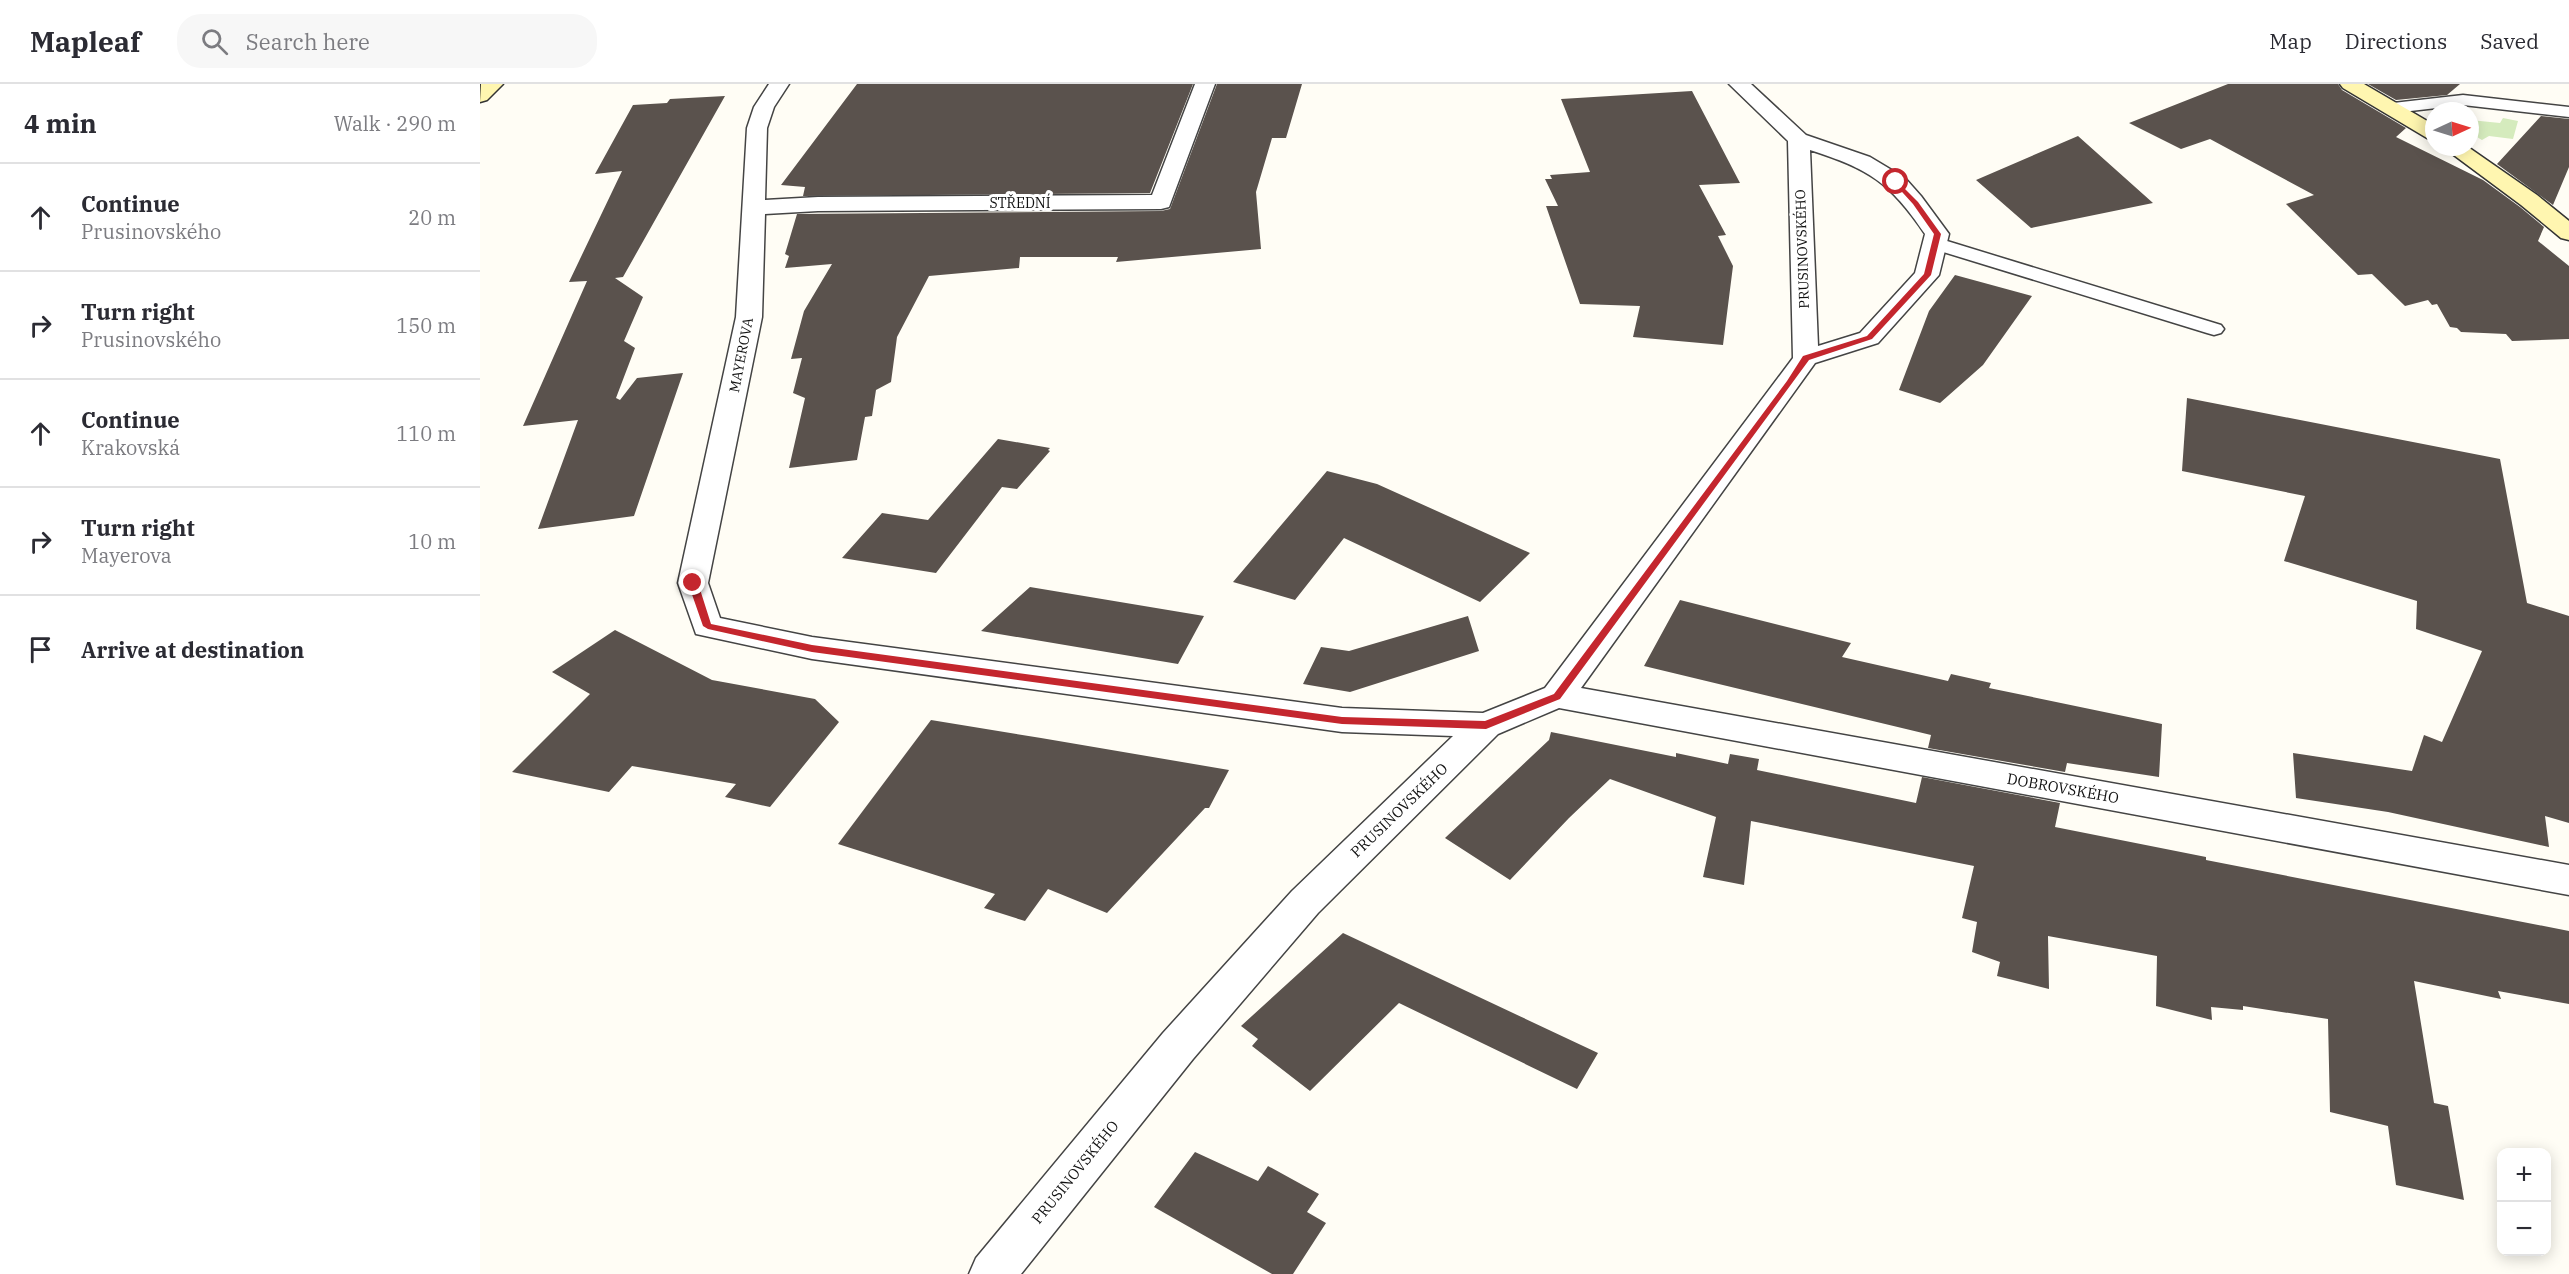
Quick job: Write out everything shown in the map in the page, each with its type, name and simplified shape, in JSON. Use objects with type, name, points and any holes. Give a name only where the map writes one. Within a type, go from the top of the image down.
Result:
[{"type":"street","points":[[480,96],[493,84]]},
{"type":"street","name":"MAYEROVA","points":[[779,84],[764,107],[757,128],[749,317],[693,583],[708,626],[812,648],[1342,720],[1486,725]]},
{"type":"street","name":"STŘEDNÍ","points":[[752,208],[818,204],[1161,202],[1205,84]]},
{"type":"street","points":[[1557,696],[1806,358],[1869,338],[1927,275],[1937,234],[1915,203],[1896,182],[1861,160],[1799,140],[1738,84]]},
{"type":"street","points":[[2350,84],[2425,128]]},
{"type":"street","name":"PRUSINOVSKÉHO","points":[[1799,140],[1806,358]]},
{"type":"street","points":[[2467,156],[2529,200],[2569,233]]},
{"type":"street","name":"PRUSINOVSKÉHO","points":[[992,1274],[1178,1046],[1305,902],[1486,725],[1557,696]]},
{"type":"street","name":"DOBROVSKÉHO","points":[[1557,696],[2569,880]]},
{"type":"lane","points":[[2393,108],[2463,100],[2569,112]]},
{"type":"lane","points":[[1934,243],[2214,329]]},
{"type":"green space","points":[[2503,118],[2518,121],[2513,139],[2489,136],[2482,140],[2479,138],[2479,121],[2500,123]]},
{"type":"building","points":[[857,84],[1193,84],[1150,193],[803,196],[805,187],[781,185]]},
{"type":"building","points":[[1217,84],[1302,84],[1286,138],[1272,138],[1256,192],[1261,249],[1116,262],[1118,257],[1020,257],[1019,268],[929,276],[897,337],[891,382],[876,390],[872,416],[865,417],[857,460],[789,468],[805,398],[793,393],[802,358],[791,359],[804,311],[832,264],[785,268],[789,256],[785,254],[797,214],[1161,211],[1170,209]]},
{"type":"building","points":[[2228,84],[2338,84],[2342,90],[2406,128],[2396,137],[2425,151],[2425,156],[2434,156],[2483,180],[2544,227],[2538,241],[2569,266],[2569,339],[2512,341],[2506,334],[2461,332],[2457,328],[2450,327],[2437,304],[2432,305],[2428,300],[2405,306],[2372,274],[2358,275],[2286,204],[2314,195],[2210,139],[2181,149],[2129,123]]},
{"type":"building","points":[[2368,84],[2460,84],[2447,95],[2396,100]]},
{"type":"building","points":[[1692,91],[1740,183],[1699,185],[1726,235],[1718,236],[1733,266],[1723,345],[1633,337],[1640,306],[1580,304],[1546,206],[1558,206],[1545,179],[1552,179],[1550,175],[1590,172],[1561,99]]},
{"type":"building","points":[[725,96],[623,277],[615,278],[643,297],[624,341],[635,348],[616,398],[620,400],[637,378],[683,373],[634,516],[538,529],[578,420],[523,426],[587,281],[569,282],[622,171],[595,174],[633,105],[667,103],[670,99]]},
{"type":"building","points":[[2541,116],[2569,119],[2569,167],[2553,205],[2497,164]]},
{"type":"building","points":[[2078,136],[2153,203],[2031,228],[1976,180]]},
{"type":"building","points":[[1955,275],[2032,296],[1983,365],[1940,403],[1899,390],[1929,311]]},
{"type":"building","points":[[2187,398],[2500,459],[2527,603],[2569,616],[2569,823],[2545,816],[2549,847],[2388,812],[2296,798],[2293,753],[2412,771],[2424,735],[2442,742],[2482,651],[2416,629],[2417,601],[2284,561],[2305,496],[2182,471]]},
{"type":"building","points":[[998,439],[1050,448],[1048,450],[1050,451],[1017,489],[1002,487],[936,573],[842,558],[882,513],[928,520]]},
{"type":"building","points":[[1327,471],[1377,484],[1530,553],[1480,602],[1344,538],[1295,600],[1233,582]]},
{"type":"building","points":[[1030,587],[1204,616],[1178,664],[981,631]]},
{"type":"building","points":[[1680,600],[1851,643],[1842,657],[1948,681],[1951,674],[1991,683],[1989,688],[2162,724],[2159,777],[2067,763],[2065,772],[1928,748],[1931,735],[1644,666]]},
{"type":"building","points":[[1468,616],[1479,651],[1350,692],[1303,684],[1321,647],[1349,651]]},
{"type":"building","points":[[615,630],[712,680],[815,699],[839,722],[770,807],[725,797],[736,784],[632,766],[609,792],[512,772],[590,694],[552,672]]},
{"type":"building","points":[[931,720],[1229,770],[1209,808],[1205,808],[1107,913],[1048,889],[1025,921],[984,908],[995,894],[838,844]]},
{"type":"building","points":[[1551,732],[1676,757],[1676,753],[1728,764],[1730,754],[1759,759],[1757,770],[1916,803],[1922,777],[2060,803],[2055,827],[2206,857],[2206,860],[2569,931],[2569,1004],[2498,991],[2501,999],[2414,981],[2434,1103],[2448,1106],[2464,1200],[2396,1185],[2388,1126],[2330,1112],[2328,1019],[2243,1006],[2243,1010],[2211,1007],[2212,1020],[2156,1006],[2157,956],[2048,936],[2049,989],[1997,976],[2000,962],[1972,952],[1977,922],[1962,918],[1974,866],[1751,821],[1744,885],[1703,877],[1716,817],[1610,779],[1510,880],[1445,838],[1549,740]]},
{"type":"building","points":[[1343,933],[1598,1053],[1577,1089],[1399,1003],[1310,1091],[1252,1046],[1258,1039],[1241,1026]]},
{"type":"building","points":[[1195,1152],[1258,1181],[1268,1166],[1319,1194],[1307,1212],[1326,1223],[1293,1274],[1272,1274],[1154,1207]]},
{"type":"route","points":[[693,583],[708,626],[812,648],[1342,720],[1486,725],[1557,696],[1806,358],[1869,338],[1927,275],[1937,234],[1915,203],[1896,182]]}]
